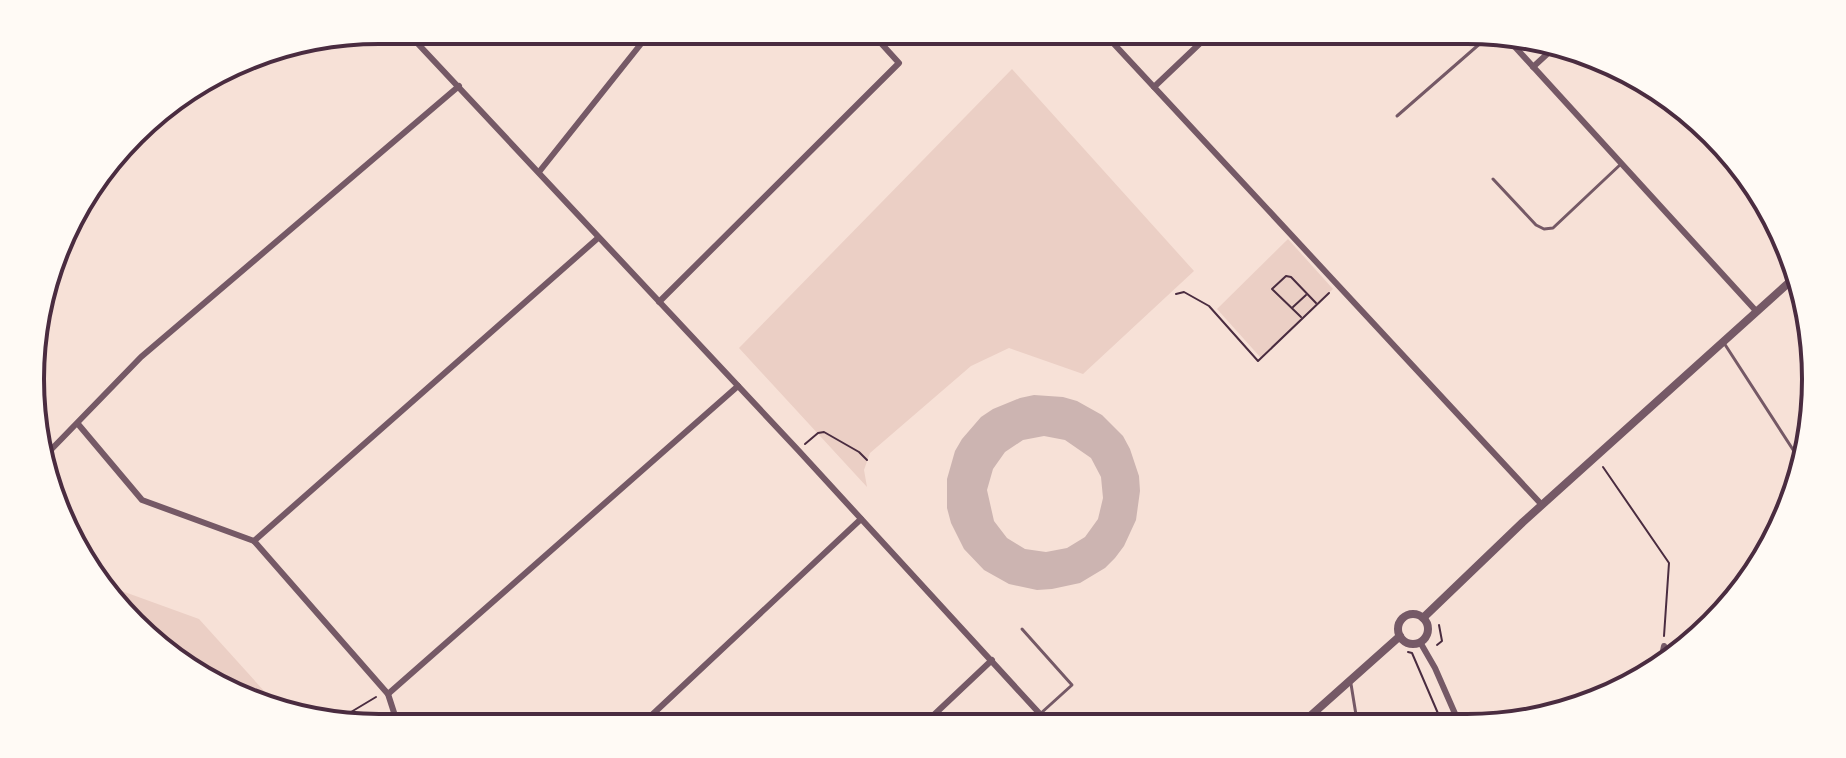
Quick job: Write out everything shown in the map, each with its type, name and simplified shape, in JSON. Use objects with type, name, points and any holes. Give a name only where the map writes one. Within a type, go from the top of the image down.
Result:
[{"type":"street","points":[[418,44],[1040,714]]},
{"type":"street","points":[[539,172],[641,44]]},
{"type":"street","points":[[659,302],[899,63],[882,44]]},
{"type":"street","points":[[1114,44],[1542,505]]},
{"type":"street","points":[[1154,87],[1199,44]]},
{"type":"street","points":[[1516,48],[1757,312]]},
{"type":"street","points":[[1533,67],[1548,54]]},
{"type":"street","points":[[51,450],[141,357],[459,86]]},
{"type":"street","points":[[254,541],[598,238]]},
{"type":"street","points":[[1423,618],[1542,505],[1788,283]]},
{"type":"street","points":[[387,693],[738,386]]},
{"type":"street","points":[[78,424],[142,500],[254,541],[387,693],[394,714]]},
{"type":"street","points":[[653,714],[861,519]]},
{"type":"street","points":[[1414,614],[1423,618],[1428,631],[1420,642],[1409,643],[1400,636],[1399,626],[1404,617],[1414,614]]},
{"type":"street","points":[[1312,714],[1400,636]]},
{"type":"street","points":[[1420,642],[1455,714]]},
{"type":"street","points":[[1663,651],[1664,646]]},
{"type":"street","points":[[935,714],[992,660]]},
{"type":"lane","points":[[1397,116],[1479,45]]},
{"type":"lane","points":[[1493,179],[1536,225],[1544,229],[1553,228],[1622,163]]},
{"type":"lane","points":[[1724,343],[1794,452]]},
{"type":"lane","points":[[1022,629],[1072,685],[1040,714]]},
{"type":"lane","points":[[1350,680],[1356,714]]},
{"type":"path","points":[[1302,318],[1272,289],[1289,276],[1317,304]]},
{"type":"path","points":[[1176,294],[1184,292],[1209,306],[1258,361],[1338,283]]},
{"type":"path","points":[[1292,308],[1307,294]]},
{"type":"path","points":[[798,450],[818,433],[824,432],[867,460]]},
{"type":"path","points":[[1603,467],[1669,563],[1664,646]]},
{"type":"path","points":[[1437,645],[1442,641],[1439,625]]},
{"type":"path","points":[[1408,652],[1412,653],[1438,714]]},
{"type":"path","points":[[351,712],[387,693]]},
{"type":"shaded area","points":[[1012,69],[1194,271],[1083,374],[1009,348],[971,366],[870,453],[864,470],[867,487],[739,348]]},
{"type":"shaded area","points":[[1288,239],[1333,289],[1261,358],[1217,309]]},
{"type":"shaded area","points":[[119,590],[199,619],[267,694],[193,658],[158,631]]},
{"type":"building","points":[[1034,395],[1063,397],[1102,415],[1123,436],[1139,476],[1136,520],[1124,546],[1105,568],[1080,583],[1037,590],[1009,584],[984,570],[964,549],[951,523],[947,508],[947,479],[955,451],[981,417],[1020,398]],"holes":[[[1044,436],[1065,440],[1091,458],[1101,477],[1103,498],[1098,519],[1085,537],[1067,548],[1046,552],[1025,549],[1007,538],[994,521],[987,490],[993,469],[1005,452],[1023,440]]]}]
